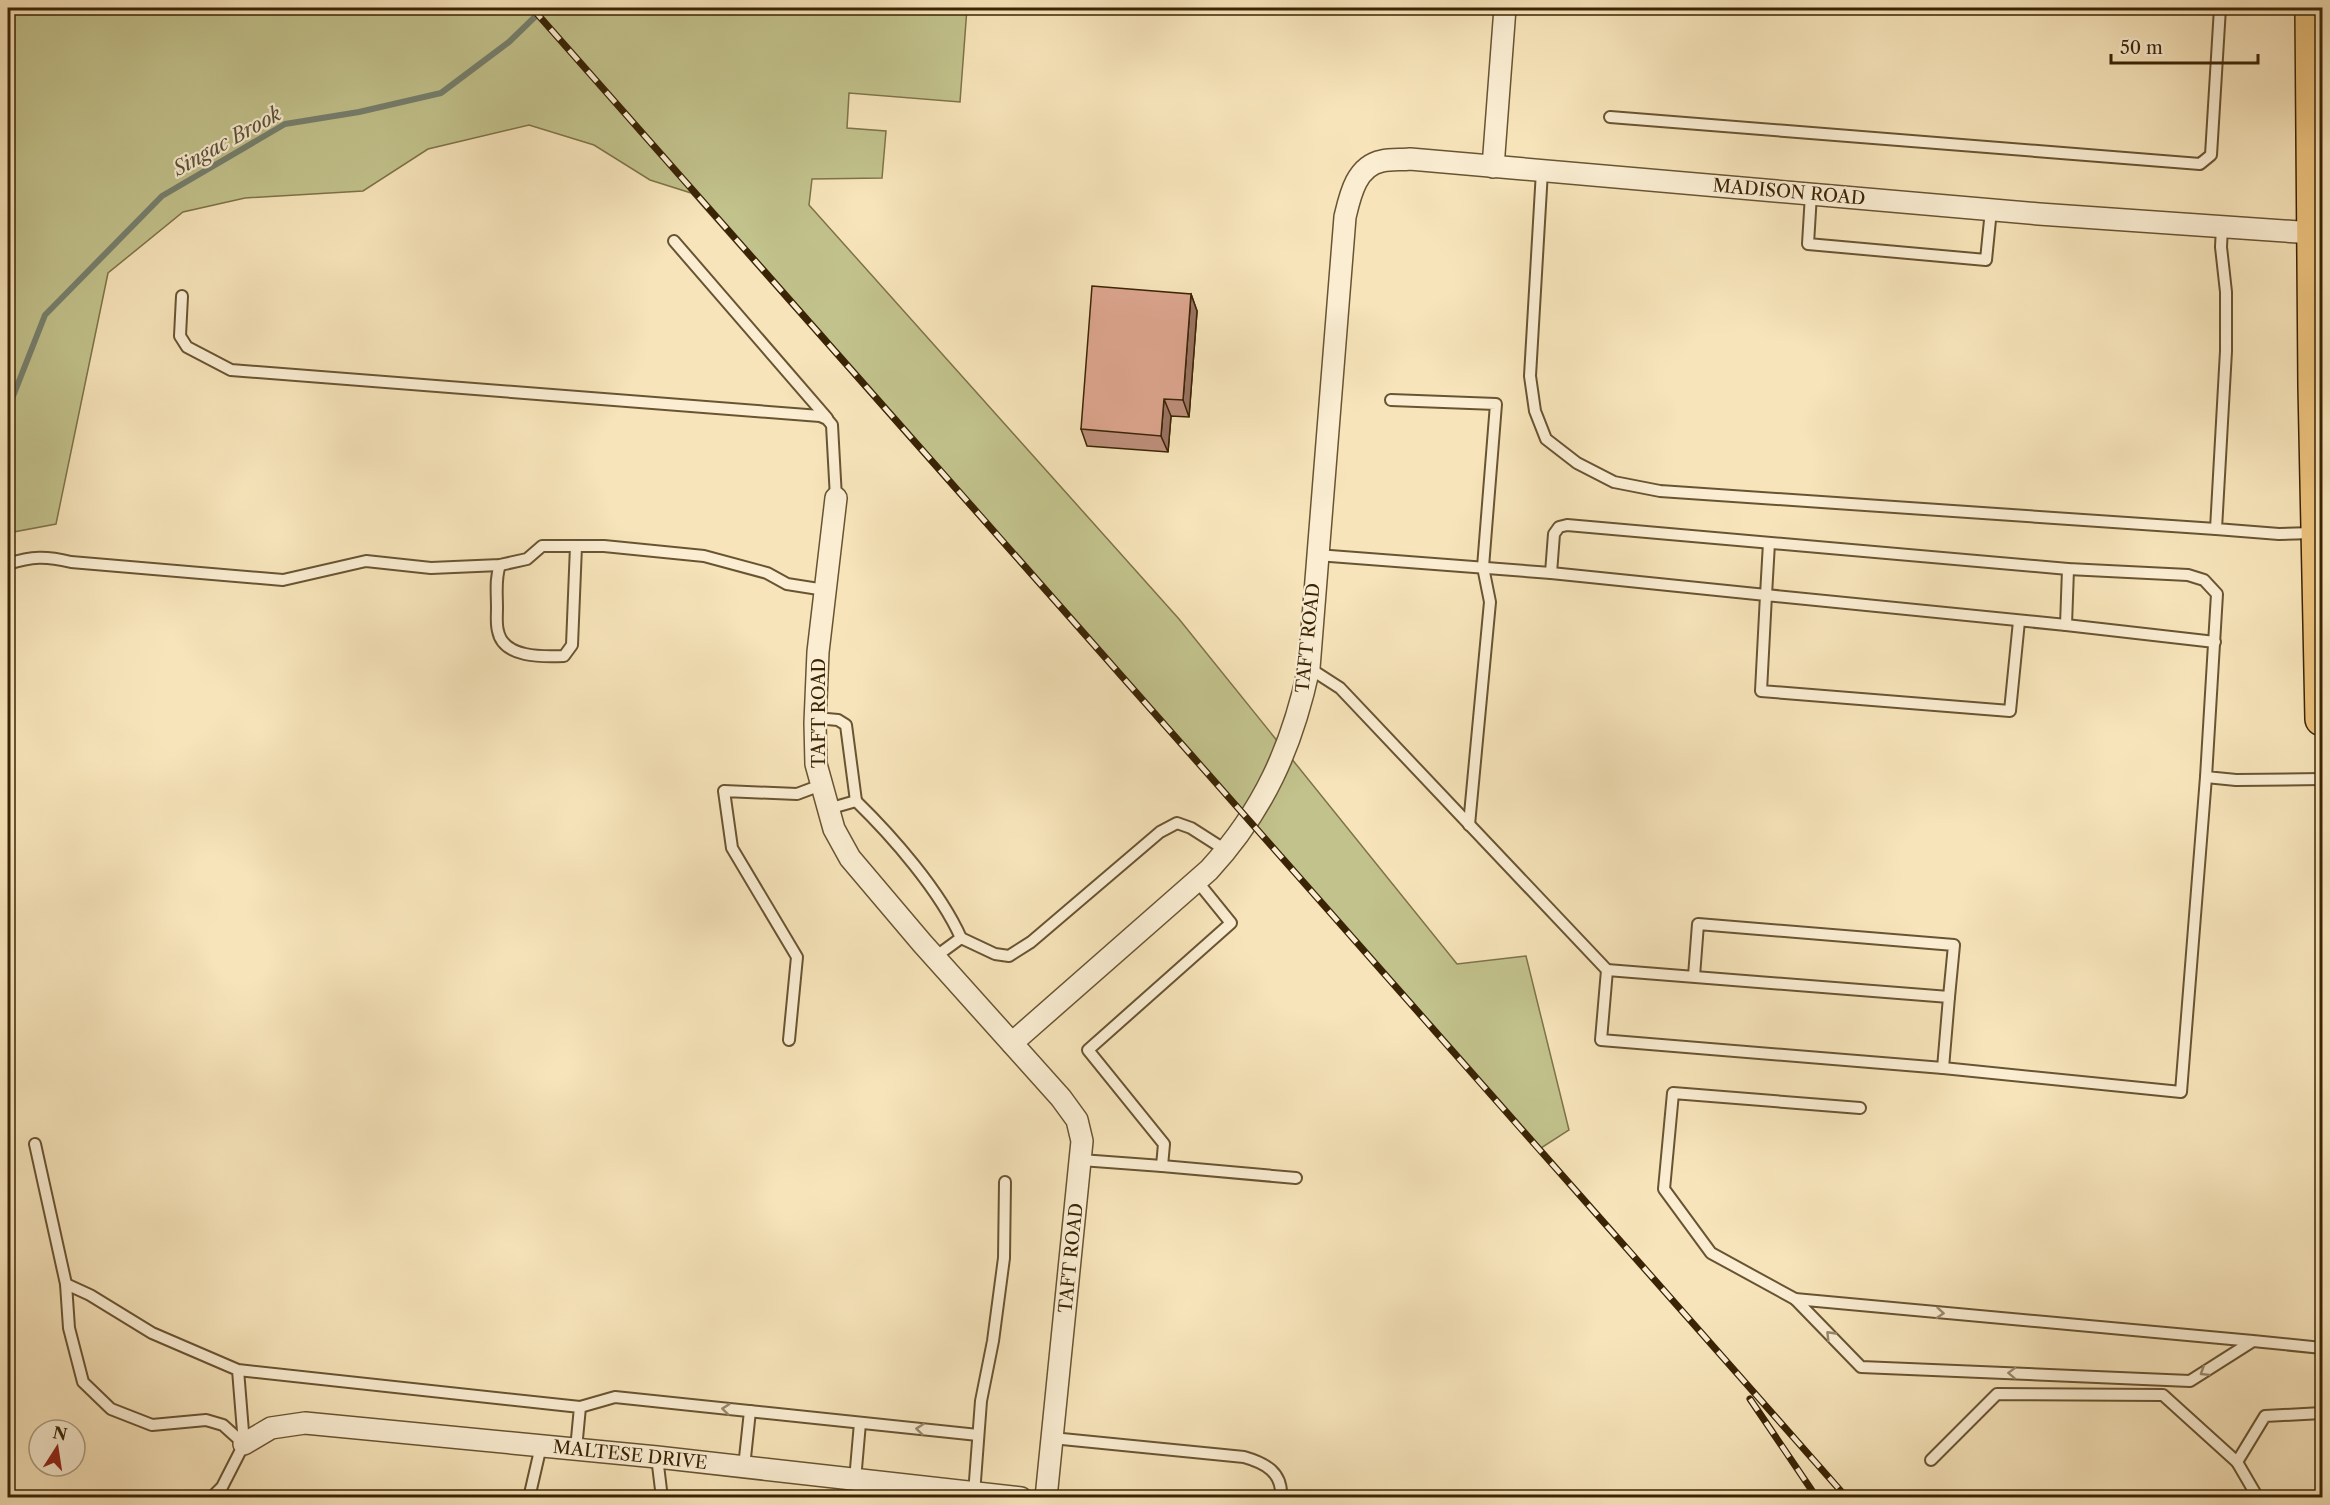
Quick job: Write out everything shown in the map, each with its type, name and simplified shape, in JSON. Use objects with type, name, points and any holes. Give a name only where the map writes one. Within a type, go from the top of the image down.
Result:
[{"type":"main road","points":[[2312,8],[2318,90],[2313,233],[2320,486],[2322,719]]},
{"type":"street","points":[[1494,167],[1505,8]]},
{"type":"street","name":"MADISON ROAD","points":[[1342,262],[1345,217],[1350,193],[1361,173],[1380,161],[1410,159],[1991,210],[2313,233]]},
{"type":"street","name":"TAFT ROAD","points":[[1012,1043],[1197,881],[1227,851],[1249,820],[1276,773],[1291,736],[1309,668],[1342,262]]},
{"type":"street","name":"TAFT ROAD","points":[[836,498],[818,651],[816,718],[816,764],[834,829],[850,858],[1061,1098],[1077,1120],[1082,1140],[1046,1497]]},
{"type":"street","name":"MALTESE DRIVE","points":[[244,1444],[271,1428],[305,1423],[657,1457],[855,1479],[899,1491],[1021,1497]]},
{"type":"lane","points":[[1610,117],[2200,164],[2211,155],[2220,8]]},
{"type":"lane","points":[[1542,171],[1530,376],[1535,411],[1546,439],[1577,463],[1614,482],[1660,491],[2279,534],[2320,532]]},
{"type":"lane","points":[[1811,194],[1808,244],[1986,260],[1991,210]]},
{"type":"lane","points":[[2216,529],[2226,351],[2226,292],[2221,248],[2222,227]]},
{"type":"lane","points":[[674,241],[832,425],[836,498]]},
{"type":"lane","points":[[182,296],[180,336],[187,347],[231,370],[720,407],[827,418]]},
{"type":"lane","points":[[1390,400],[1496,404],[1483,567],[1490,602],[1469,825]]},
{"type":"lane","points":[[1551,573],[1554,534],[1559,527],[1567,525],[2068,569],[2188,575],[2204,579],[2217,594],[2206,777],[2181,1092],[1943,1068],[1601,1040],[1607,970]]},
{"type":"lane","points":[[1769,543],[1761,691],[2010,711],[2019,621]]},
{"type":"lane","points":[[8,564],[24,558],[48,556],[71,561],[283,580],[366,561],[431,568],[500,565],[527,559],[542,546],[604,546],[704,556],[767,573],[787,584],[825,590]]},
{"type":"lane","points":[[500,565],[497,597],[498,632],[501,640],[512,649],[524,654],[564,656],[572,645],[576,546]]},
{"type":"lane","points":[[1317,555],[1551,573],[2215,642]]},
{"type":"lane","points":[[2066,625],[2068,569]]},
{"type":"lane","points":[[1309,668],[1340,688],[1607,970],[1949,997]]},
{"type":"lane","points":[[816,718],[838,720],[846,725],[856,801],[904,855],[951,915],[961,938],[995,954],[1009,956],[1031,942],[1160,832],[1177,823],[1191,828],[1227,851]]},
{"type":"lane","points":[[2206,777],[2236,780],[2322,779]]},
{"type":"lane","points":[[789,1040],[797,957],[732,848],[724,790],[797,794],[821,785]]},
{"type":"lane","points":[[828,809],[856,801]]},
{"type":"lane","points":[[1162,1166],[1164,1143],[1088,1050],[1231,923],[1197,881]]},
{"type":"lane","points":[[1694,976],[1698,924],[1954,945],[1943,1068]]},
{"type":"lane","points":[[935,957],[961,938]]},
{"type":"lane","points":[[1860,1108],[1673,1093],[1664,1189],[1711,1253],[1795,1299],[1861,1367],[2190,1381],[2253,1341]]},
{"type":"lane","points":[[35,1144],[66,1284],[69,1328],[83,1382],[111,1408],[152,1425],[206,1420],[224,1425],[244,1444]]},
{"type":"lane","points":[[1081,1160],[1296,1178]]},
{"type":"lane","points":[[974,1495],[981,1401],[993,1341],[1004,1258],[1005,1182]]},
{"type":"lane","points":[[66,1284],[90,1295],[152,1333],[238,1371],[580,1407],[615,1397],[978,1435]]},
{"type":"lane","points":[[1795,1299],[2322,1348]]},
{"type":"lane","points":[[211,1497],[222,1487],[244,1444],[238,1371]]},
{"type":"lane","points":[[1931,1460],[1997,1394],[2163,1395],[2237,1462],[2258,1497]]},
{"type":"lane","points":[[576,1449],[580,1407]]},
{"type":"lane","points":[[744,1467],[750,1412]]},
{"type":"lane","points":[[2237,1462],[2265,1416],[2322,1413]]},
{"type":"lane","points":[[855,1479],[860,1423]]},
{"type":"lane","points":[[1052,1438],[1244,1457],[1263,1462],[1274,1472],[1281,1489],[1281,1497]]},
{"type":"lane","points":[[529,1497],[541,1446]]},
{"type":"lane","points":[[657,1457],[662,1497]]},
{"type":"green space","points":[[8,8],[967,8],[960,102],[849,93],[847,128],[886,131],[882,178],[812,179],[809,205],[1179,619],[1457,964],[1526,956],[1569,1130],[1538,1150],[691,193],[650,180],[594,145],[529,125],[428,149],[363,191],[245,198],[183,212],[108,273],[56,524],[8,533]]},
{"type":"building","points":[[1092,286],[1191,294],[1183,400],[1164,399],[1161,436],[1081,429]]},
{"type":"waterway","name":"Singac Brook","points":[[8,409],[45,315],[162,196],[285,124],[359,112],[441,93],[509,42],[544,8]]},
{"type":"railway","points":[[532,8],[1847,1498]]},
{"type":"railway","points":[[1750,1399],[1817,1498]]}]
